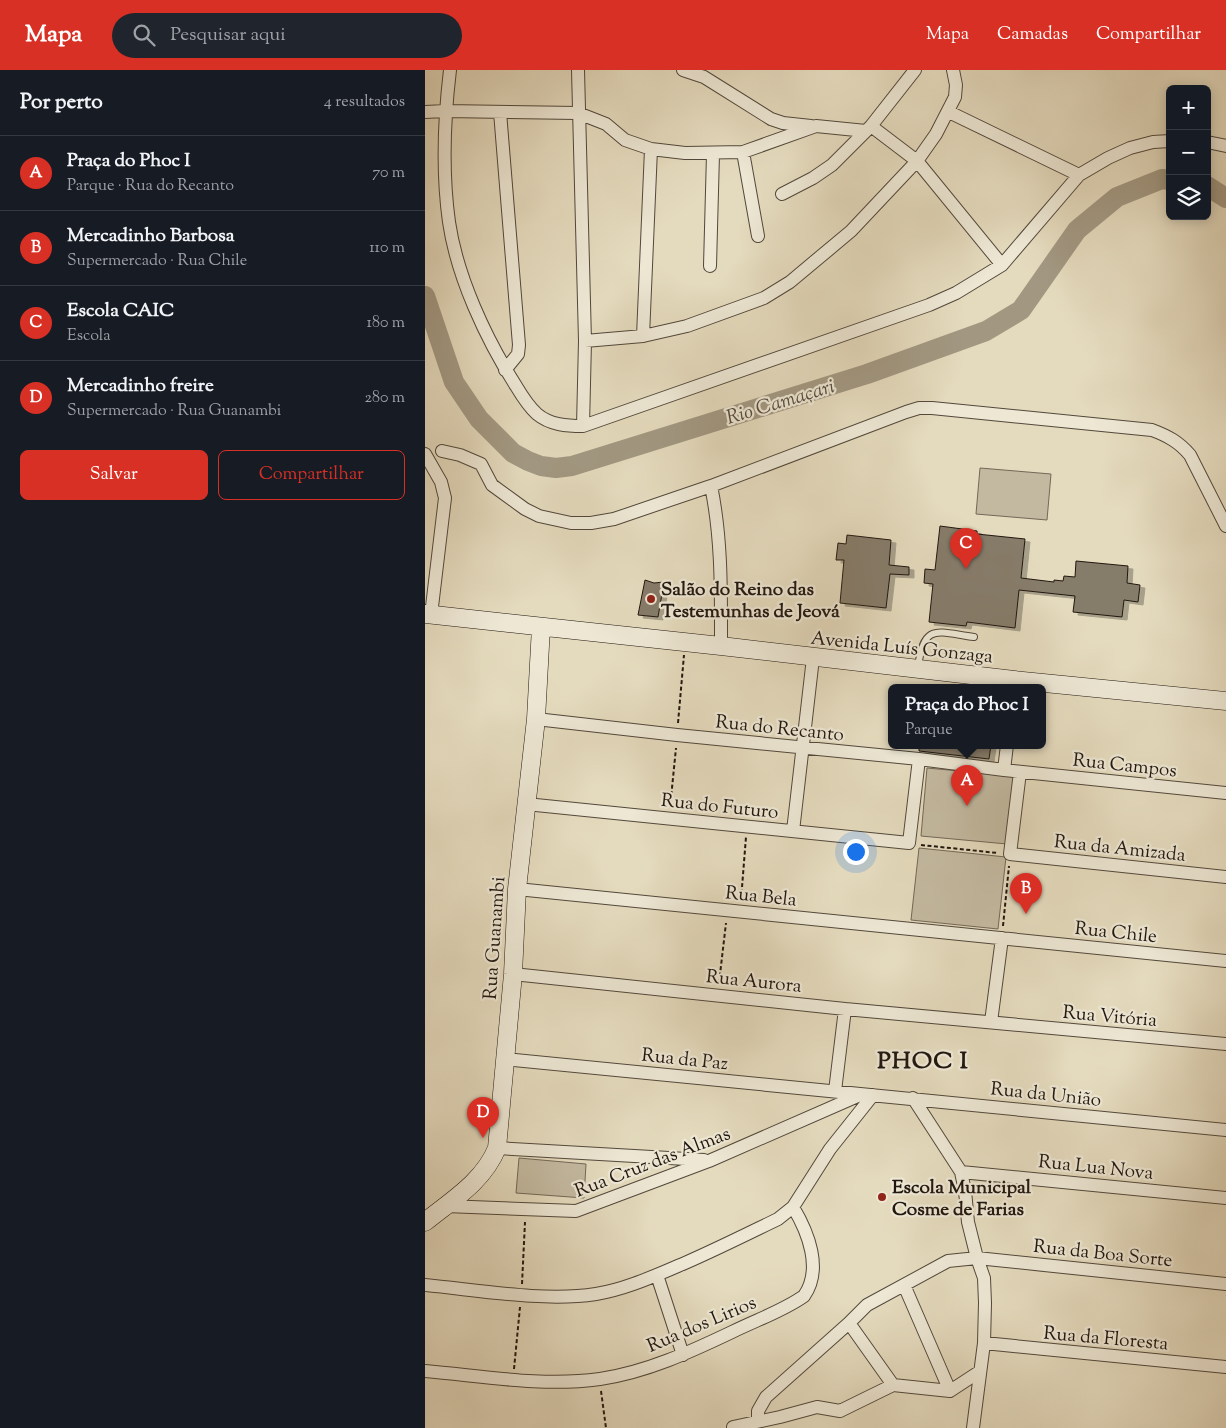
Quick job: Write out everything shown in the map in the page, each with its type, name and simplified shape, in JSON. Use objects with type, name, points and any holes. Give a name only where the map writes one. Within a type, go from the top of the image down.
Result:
[{"type":"street","points":[[450,70],[445,111],[445,176],[449,223],[461,268],[475,308],[505,370],[528,405],[537,415],[549,422],[565,426],[583,426],[929,305],[956,293],[1001,265],[1079,175],[1130,148],[1153,142],[1166,141]]},
{"type":"street","points":[[578,70],[585,342],[583,426]]},
{"type":"street","points":[[683,70],[704,77],[771,119],[783,123],[868,129],[917,161],[1001,265]]},
{"type":"street","points":[[782,194],[824,172],[868,129],[915,70]]},
{"type":"street","points":[[585,342],[643,336],[705,321],[765,298],[778,290],[851,231],[917,161],[949,112],[956,90],[953,70]]},
{"type":"street","points":[[425,112],[578,113],[606,124],[625,140],[651,149],[685,153],[743,152],[816,126]]},
{"type":"street","points":[[500,112],[519,346],[518,354],[505,370]]},
{"type":"street","points":[[949,112],[1079,175]]},
{"type":"street","points":[[1211,143],[1226,146]]},
{"type":"street","points":[[643,336],[651,149]]},
{"type":"street","points":[[743,152],[759,236]]},
{"type":"street","points":[[710,266],[713,154]]},
{"type":"street","points":[[442,451],[460,455],[481,464],[492,485],[525,509],[539,516],[571,523],[591,523],[614,519],[711,486],[906,412],[919,408],[932,408],[1152,430],[1168,436],[1182,445],[1190,455],[1226,526]]},
{"type":"street","points":[[425,454],[441,482],[445,498],[428,615]]},
{"type":"street","points":[[711,486],[719,540],[721,646]]},
{"type":"street","name":"Avenida Luís Gonzaga","points":[[428,615],[918,669],[1014,684]]},
{"type":"street","name":"Rua Guanambi","points":[[425,1222],[477,1181],[493,1159],[497,1148],[513,974],[517,888],[536,719],[541,627]]},
{"type":"street","points":[[793,831],[813,658]]},
{"type":"street","name":"Avenida Luís Gonzaga","points":[[1046,687],[1226,701]]},
{"type":"street","name":"Rua do Recanto","points":[[536,719],[919,759],[1020,772]]},
{"type":"street","points":[[1004,770],[1007,749]]},
{"type":"street","points":[[909,844],[919,759]]},
{"type":"street","points":[[1011,854],[1020,772]]},
{"type":"street","name":"Rua Campos","points":[[1020,772],[1226,793]]},
{"type":"street","name":"Rua do Futuro","points":[[526,804],[909,844]]},
{"type":"street","name":"Rua da Amizada","points":[[1011,854],[1226,877]]},
{"type":"street","name":"Rua Bela","points":[[517,888],[1002,938]]},
{"type":"street","points":[[991,1022],[1002,938]]},
{"type":"street","name":"Rua Chile","points":[[1002,938],[1226,962]]},
{"type":"street","name":"Rua Aurora","points":[[513,974],[845,1009],[991,1022]]},
{"type":"street","points":[[835,1091],[845,1009]]},
{"type":"street","name":"Rua Vitória","points":[[991,1022],[1226,1044]]},
{"type":"street","name":"Rua da Paz","points":[[504,1059],[868,1094]]},
{"type":"street","points":[[425,1285],[540,1296],[571,1296],[595,1294],[618,1289],[657,1275],[771,1223],[793,1207],[868,1094]]},
{"type":"street","name":"Rua da União","points":[[868,1094],[1226,1130]]},
{"type":"street","name":"Rua Cruz das Almas","points":[[445,1206],[576,1211],[709,1161],[868,1094]]},
{"type":"street","points":[[913,1098],[961,1172],[968,1222],[984,1278],[983,1343],[973,1428]]},
{"type":"street","points":[[497,1148],[709,1161]]},
{"type":"street","name":"Rua Lua Nova","points":[[961,1172],[1226,1198]]},
{"type":"street","name":"Rua dos Lirios","points":[[425,1371],[540,1382],[599,1379],[630,1372],[683,1355],[804,1296],[812,1284],[813,1258],[804,1224],[793,1207]]},
{"type":"street","name":"Rua da Boa Sorte","points":[[758,1421],[759,1411],[766,1397],[867,1305],[948,1261],[977,1258],[1226,1284]]},
{"type":"street","points":[[657,1275],[683,1355]]},
{"type":"street","points":[[904,1285],[950,1391]]},
{"type":"street","points":[[849,1323],[893,1385]]},
{"type":"street","name":"Rua da Floresta","points":[[983,1343],[1226,1367]]},
{"type":"street","points":[[731,1427],[817,1407],[840,1411],[893,1385],[950,1391],[979,1372]]},
{"type":"lane","points":[[918,669],[924,642],[929,635],[937,632],[975,637]]},
{"type":"path","points":[[717,996],[747,826]]},
{"type":"path","points":[[909,844],[1011,854],[1002,938]]},
{"type":"path","points":[[599,1379],[607,1428]]},
{"type":"shaded area","points":[[980,468],[1051,474],[1047,520],[976,514]]},
{"type":"shaded area","points":[[927,768],[1014,776],[1007,844],[921,836]]},
{"type":"shaded area","points":[[919,848],[1006,857],[998,929],[911,920]]},
{"type":"shaded area","points":[[519,1158],[586,1164],[584,1198],[516,1193]]},
{"type":"building","points":[[940,526],[977,531],[977,534],[1025,539],[1021,578],[1054,582],[1054,580],[1063,581],[1064,576],[1075,577],[1076,561],[1128,566],[1127,583],[1140,585],[1138,602],[1124,600],[1122,617],[1073,612],[1075,596],[1019,590],[1015,628],[967,622],[966,626],[929,622],[933,584],[924,583],[925,569],[935,570]]},
{"type":"building","points":[[847,535],[891,540],[889,565],[909,567],[909,575],[890,574],[886,608],[840,603],[844,560],[836,560],[838,543],[846,544]]},
{"type":"building","name":"Salão do Reino das Testemunhas de Jeová","points":[[645,580],[654,583],[664,582],[658,617],[638,615]]},
{"type":"building","points":[[919,749],[990,749],[989,759],[919,751]]},
{"type":"waterway","name":"Rio Camaçari","points":[[425,296],[454,382],[479,419],[513,453],[528,461],[541,466],[556,468],[572,466],[867,374],[986,331],[1021,310],[1077,230],[1117,197],[1162,179],[1166,180]]},
{"type":"waterway","name":"Rio Camaçari","points":[[1211,189],[1226,198]]},
{"type":"place","name":"Escola CAIC","points":[[966,569]]},
{"type":"place","name":"Salão do Reino das Testemunhas de Jeová","points":[[651,599]]},
{"type":"place","name":"Praça do Phoc I","points":[[967,806]]},
{"type":"place","name":"Mercadinho Barbosa","points":[[1026,914]]},
{"type":"place","name":"Mercadinho freire","points":[[483,1138]]},
{"type":"place","name":"Escola Municipal Cosme de Farias","points":[[882,1197]]},
{"type":"district","name":"PHOC I","points":[[923,1060]]}]
